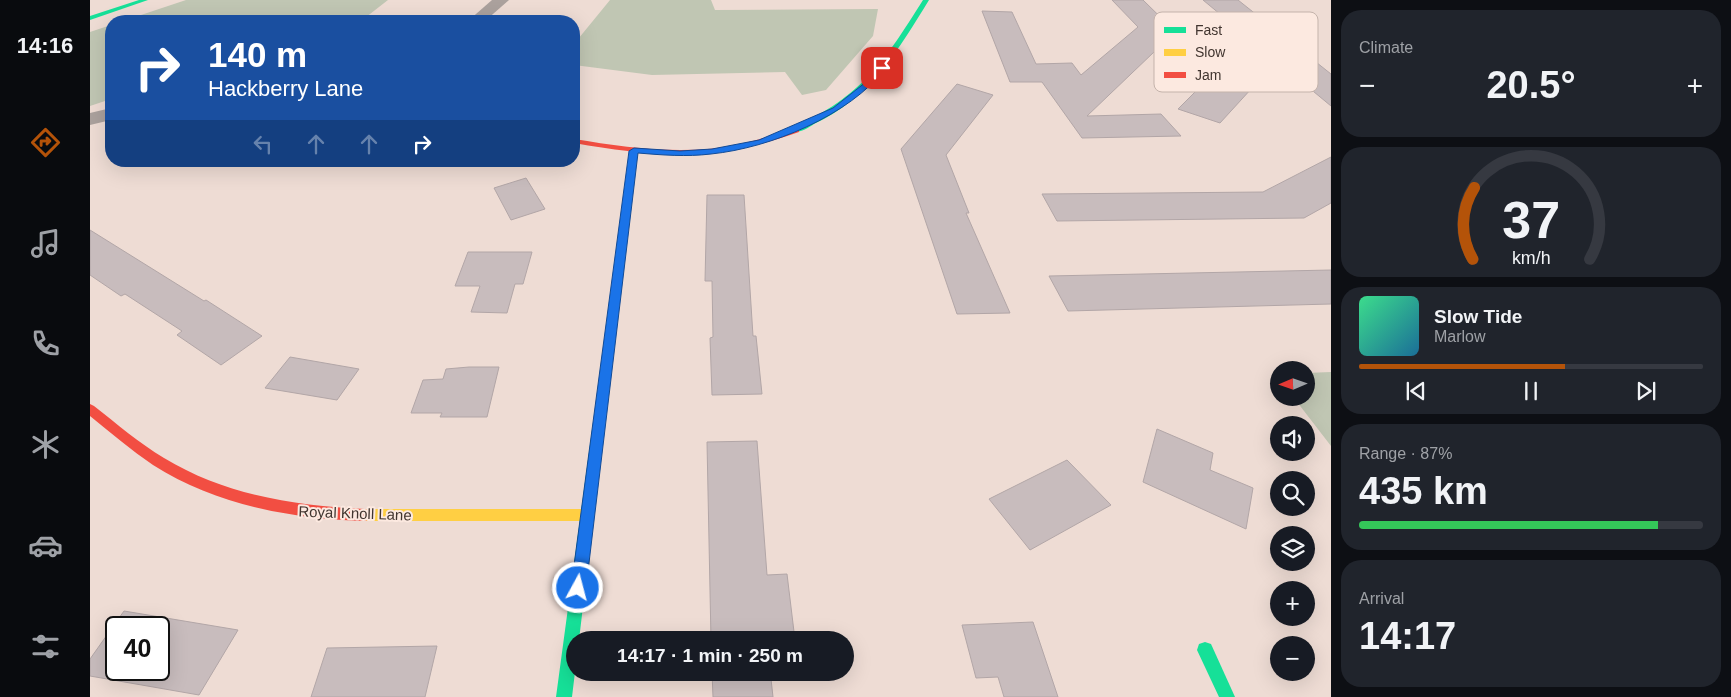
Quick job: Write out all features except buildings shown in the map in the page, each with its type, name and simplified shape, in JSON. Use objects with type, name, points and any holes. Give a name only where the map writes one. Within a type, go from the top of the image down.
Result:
[{"type":"main road","points":[[90,18],[145,0]]},
{"type":"main road","points":[[580,143],[634,151],[680,154],[737,148],[784,134],[836,110],[869,84],[882,68],[926,0]]},
{"type":"main road","points":[[564,697],[634,151]]},
{"type":"main road","name":"Royal Knoll Lane","points":[[90,410],[135,446],[188,478],[234,496],[290,510],[340,515],[588,516]]},
{"type":"main road","points":[[1205,650],[1227,697]]},
{"type":"street","points":[[483,15],[500,0]]},
{"type":"street","points":[[90,119],[105,115]]},
{"type":"green space","points":[[186,0],[388,0],[369,15],[141,15]]},
{"type":"green space","points":[[610,0],[711,0],[715,10],[878,9],[873,36],[826,90],[802,95],[785,72],[652,75],[580,66],[580,37]]},
{"type":"green space","points":[[105,27],[105,101],[90,106],[90,32]]},
{"type":"green space","points":[[1331,372],[1331,446],[1315,425],[1315,416],[1308,416],[1300,406],[1315,406],[1315,373]]},
{"type":"traffic: fast","points":[[90,18],[145,0]]},
{"type":"traffic: fast","points":[[796,130],[820,119],[858,92],[887,60],[926,0]]},
{"type":"traffic: fast","points":[[564,697],[598,430]]},
{"type":"traffic: fast","points":[[1205,650],[1227,697]]},
{"type":"traffic: slow","points":[[598,430],[634,151]]},
{"type":"traffic: slow","points":[[365,515],[587,515]]},
{"type":"traffic: jam","points":[[580,142],[631,150],[659,152],[713,151],[768,140],[796,130]]},
{"type":"traffic: jam","points":[[90,409],[128,441],[160,462],[187,477],[215,489],[274,506],[304,511],[365,515]]},
{"type":"route","points":[[578,588],[634,151],[680,154],[712,152],[761,142],[799,128],[836,110],[869,84],[882,68]]}]
